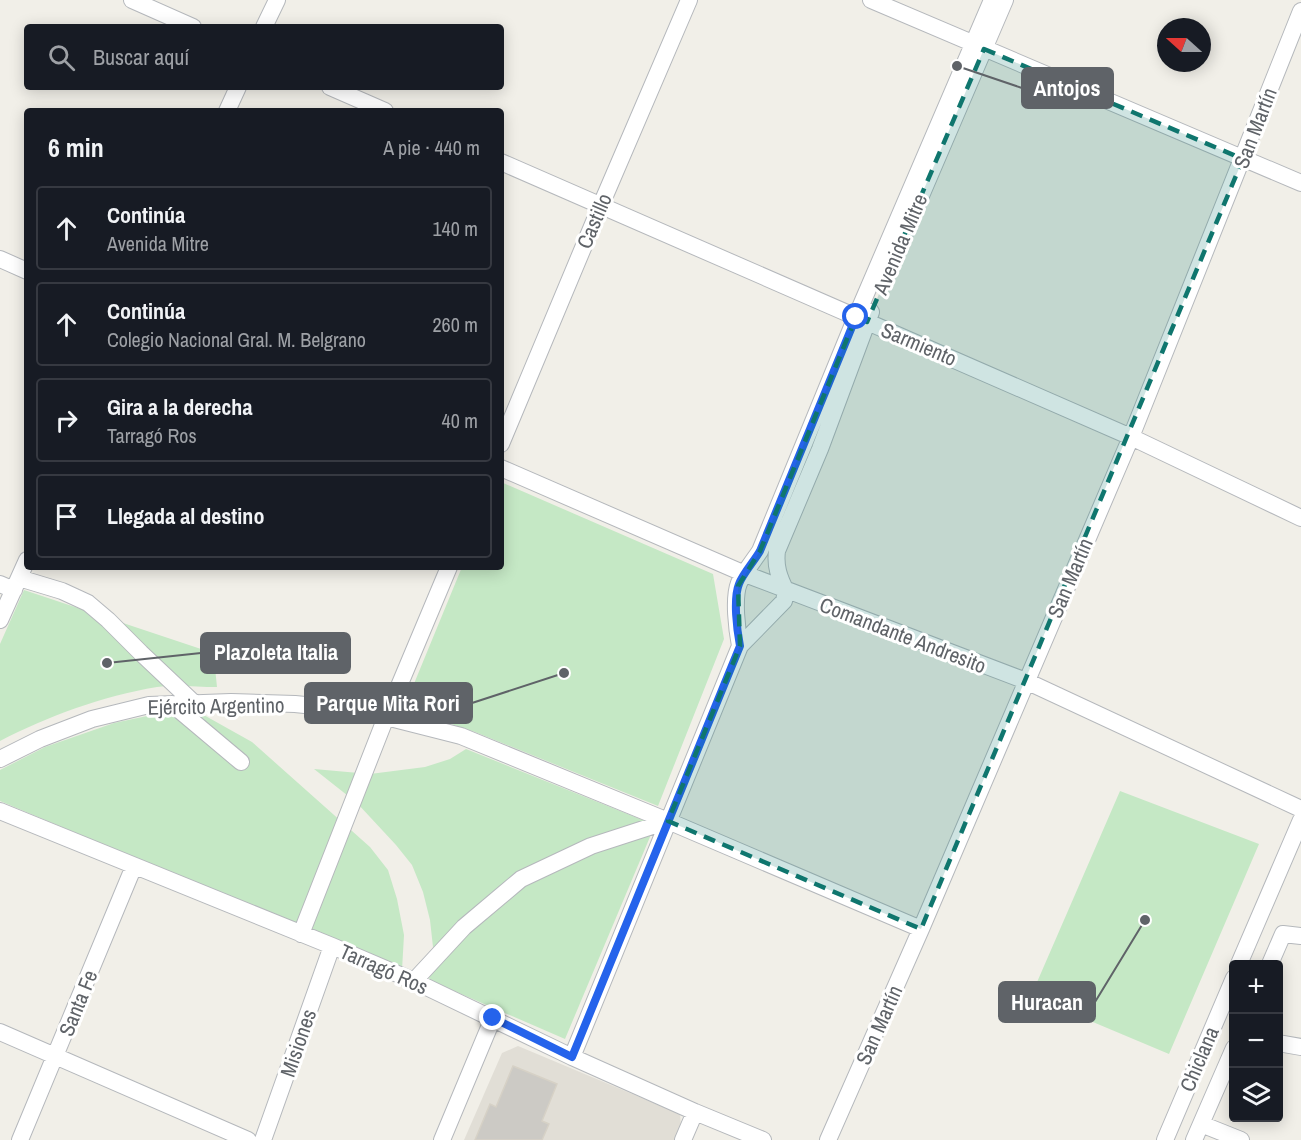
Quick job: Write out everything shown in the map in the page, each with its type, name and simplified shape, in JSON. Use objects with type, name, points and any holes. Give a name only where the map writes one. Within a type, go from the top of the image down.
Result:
[{"type":"street","points":[[132,0],[186,24]]},
{"type":"street","points":[[265,24],[277,0]]},
{"type":"street","name":"Castillo","points":[[504,437],[689,0]]},
{"type":"street","points":[[871,0],[1301,183]]},
{"type":"street","name":"Avenida Mitre","points":[[740,646],[736,621],[740,580],[760,551],[861,320],[978,46],[992,0]]},
{"type":"street","name":"Avenida Mitre","points":[[978,46],[1005,0]]},
{"type":"street","name":"San Martín","points":[[828,1140],[921,929],[1131,437],[1297,31],[1301,11]]},
{"type":"street","points":[[228,108],[237,90]]},
{"type":"street","points":[[337,90],[378,108]]},
{"type":"street","name":"Sarmiento","points":[[504,163],[1131,437],[1301,518]]},
{"type":"street","points":[[0,260],[24,269]]},
{"type":"street","name":"Avenida Mitre","points":[[786,591],[779,578],[776,563],[777,551],[820,449],[861,320]]},
{"type":"street","name":"Comandante Andresito","points":[[504,469],[786,591],[1026,681],[1301,809]]},
{"type":"street","points":[[0,620],[11,584],[24,564]]},
{"type":"street","points":[[301,934],[386,717],[448,570]]},
{"type":"street","points":[[11,584],[62,591],[88,603],[195,704]]},
{"type":"street","points":[[572,1057],[740,646],[784,601],[786,591]]},
{"type":"street","name":"Ejército Argentino","points":[[0,759],[40,739],[92,719],[149,705],[231,702],[295,704],[344,709],[461,736],[921,929]]},
{"type":"street","points":[[172,704],[241,762]]},
{"type":"street","name":"Tarragó Ros","points":[[0,811],[414,981],[572,1057],[763,1140]]},
{"type":"street","points":[[1241,960],[1301,820]]},
{"type":"street","points":[[414,981],[464,927],[521,879],[591,846],[668,821]]},
{"type":"street","name":"Santa Fe","points":[[20,1140],[134,866]]},
{"type":"street","points":[[1271,960],[1282,934],[1301,936]]},
{"type":"street","name":"Misiones","points":[[263,1140],[332,946]]},
{"type":"street","name":"Chiclana","points":[[1165,1140],[1229,988]]},
{"type":"street","points":[[442,1140],[493,1018]]},
{"type":"street","points":[[0,1032],[248,1140]]},
{"type":"street","points":[[1283,1044],[1301,1047]]},
{"type":"street","points":[[1194,1140],[1229,1058]]},
{"type":"street","points":[[683,1140],[695,1112]]},
{"type":"street","points":[[1201,1124],[1241,1140]]},
{"type":"highlighted area","points":[[984,49],[1243,159],[921,929],[668,821],[740,646],[738,586],[760,551],[856,317],[867,322]]},
{"type":"shaded area","points":[[518,1046],[680,1114],[681,1127],[675,1140],[464,1140],[502,1053]]},
{"type":"green space","points":[[504,483],[713,574],[724,639],[658,806],[475,732],[404,708],[461,570],[504,570]]},
{"type":"green space","points":[[24,590],[207,651],[214,658],[217,687],[164,686],[136,691],[96,701],[57,715],[0,741],[0,644]]},
{"type":"green space","points":[[166,712],[202,714],[252,742],[370,847],[388,870],[397,899],[404,935],[402,970],[0,801],[0,770],[45,747],[114,723]]},
{"type":"green space","points":[[466,749],[655,825],[565,1039],[429,980],[433,947],[430,920],[423,892],[412,865],[357,803],[314,769],[370,774],[425,767],[450,759]]},
{"type":"green space","points":[[1120,791],[1259,844],[1169,1054],[1031,996]]},
{"type":"building","points":[[513,1066],[557,1084],[542,1121],[549,1124],[542,1140],[475,1140],[490,1104],[496,1107]]},
{"type":"place","name":"Antojos","points":[[957,66]]},
{"type":"place","name":"Plazoleta Italia","points":[[107,663]]},
{"type":"place","name":"Parque Mita Rori","points":[[564,673]]},
{"type":"place","name":"Huracan","points":[[1145,920]]},
{"type":"route","points":[[493,1018],[572,1057],[740,646],[736,621],[740,580],[760,551],[856,317]]}]
